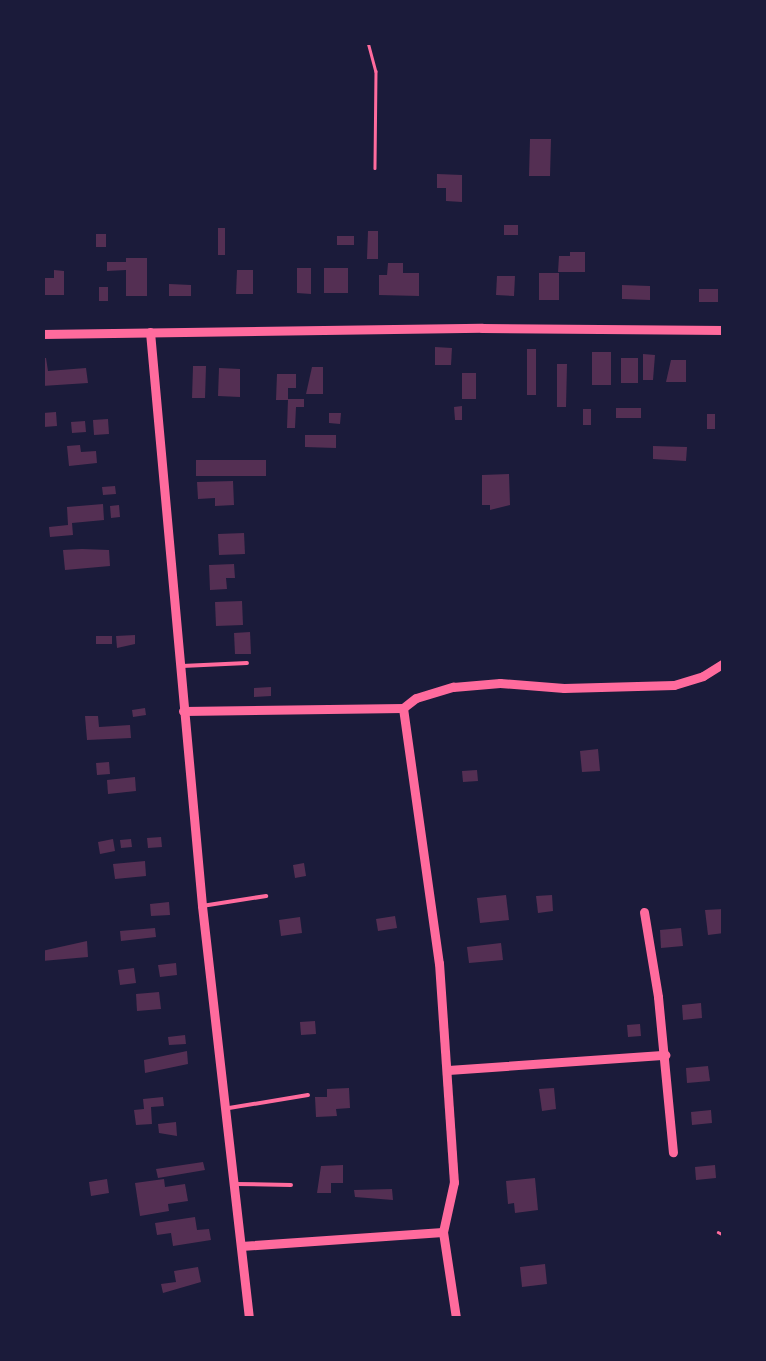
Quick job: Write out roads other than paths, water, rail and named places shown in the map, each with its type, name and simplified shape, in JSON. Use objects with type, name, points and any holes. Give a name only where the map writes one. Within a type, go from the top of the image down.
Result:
[{"type":"street","points":[[42,334],[724,330]]},
{"type":"street","points":[[150,332],[202,906],[249,1318]]},
{"type":"street","points":[[183,711],[404,708],[416,698],[452,687],[674,685],[703,676],[724,663]]},
{"type":"street","points":[[404,708],[439,962],[454,1182],[444,1232],[456,1318]]},
{"type":"street","points":[[644,912],[665,1055],[673,1152]]},
{"type":"street","points":[[448,1070],[665,1055]]},
{"type":"street","points":[[241,1246],[444,1232]]},
{"type":"lane","points":[[178,666],[247,663]]},
{"type":"lane","points":[[202,906],[266,896]]},
{"type":"lane","points":[[224,1108],[308,1094]]},
{"type":"lane","points":[[234,1184],[291,1185]]}]
